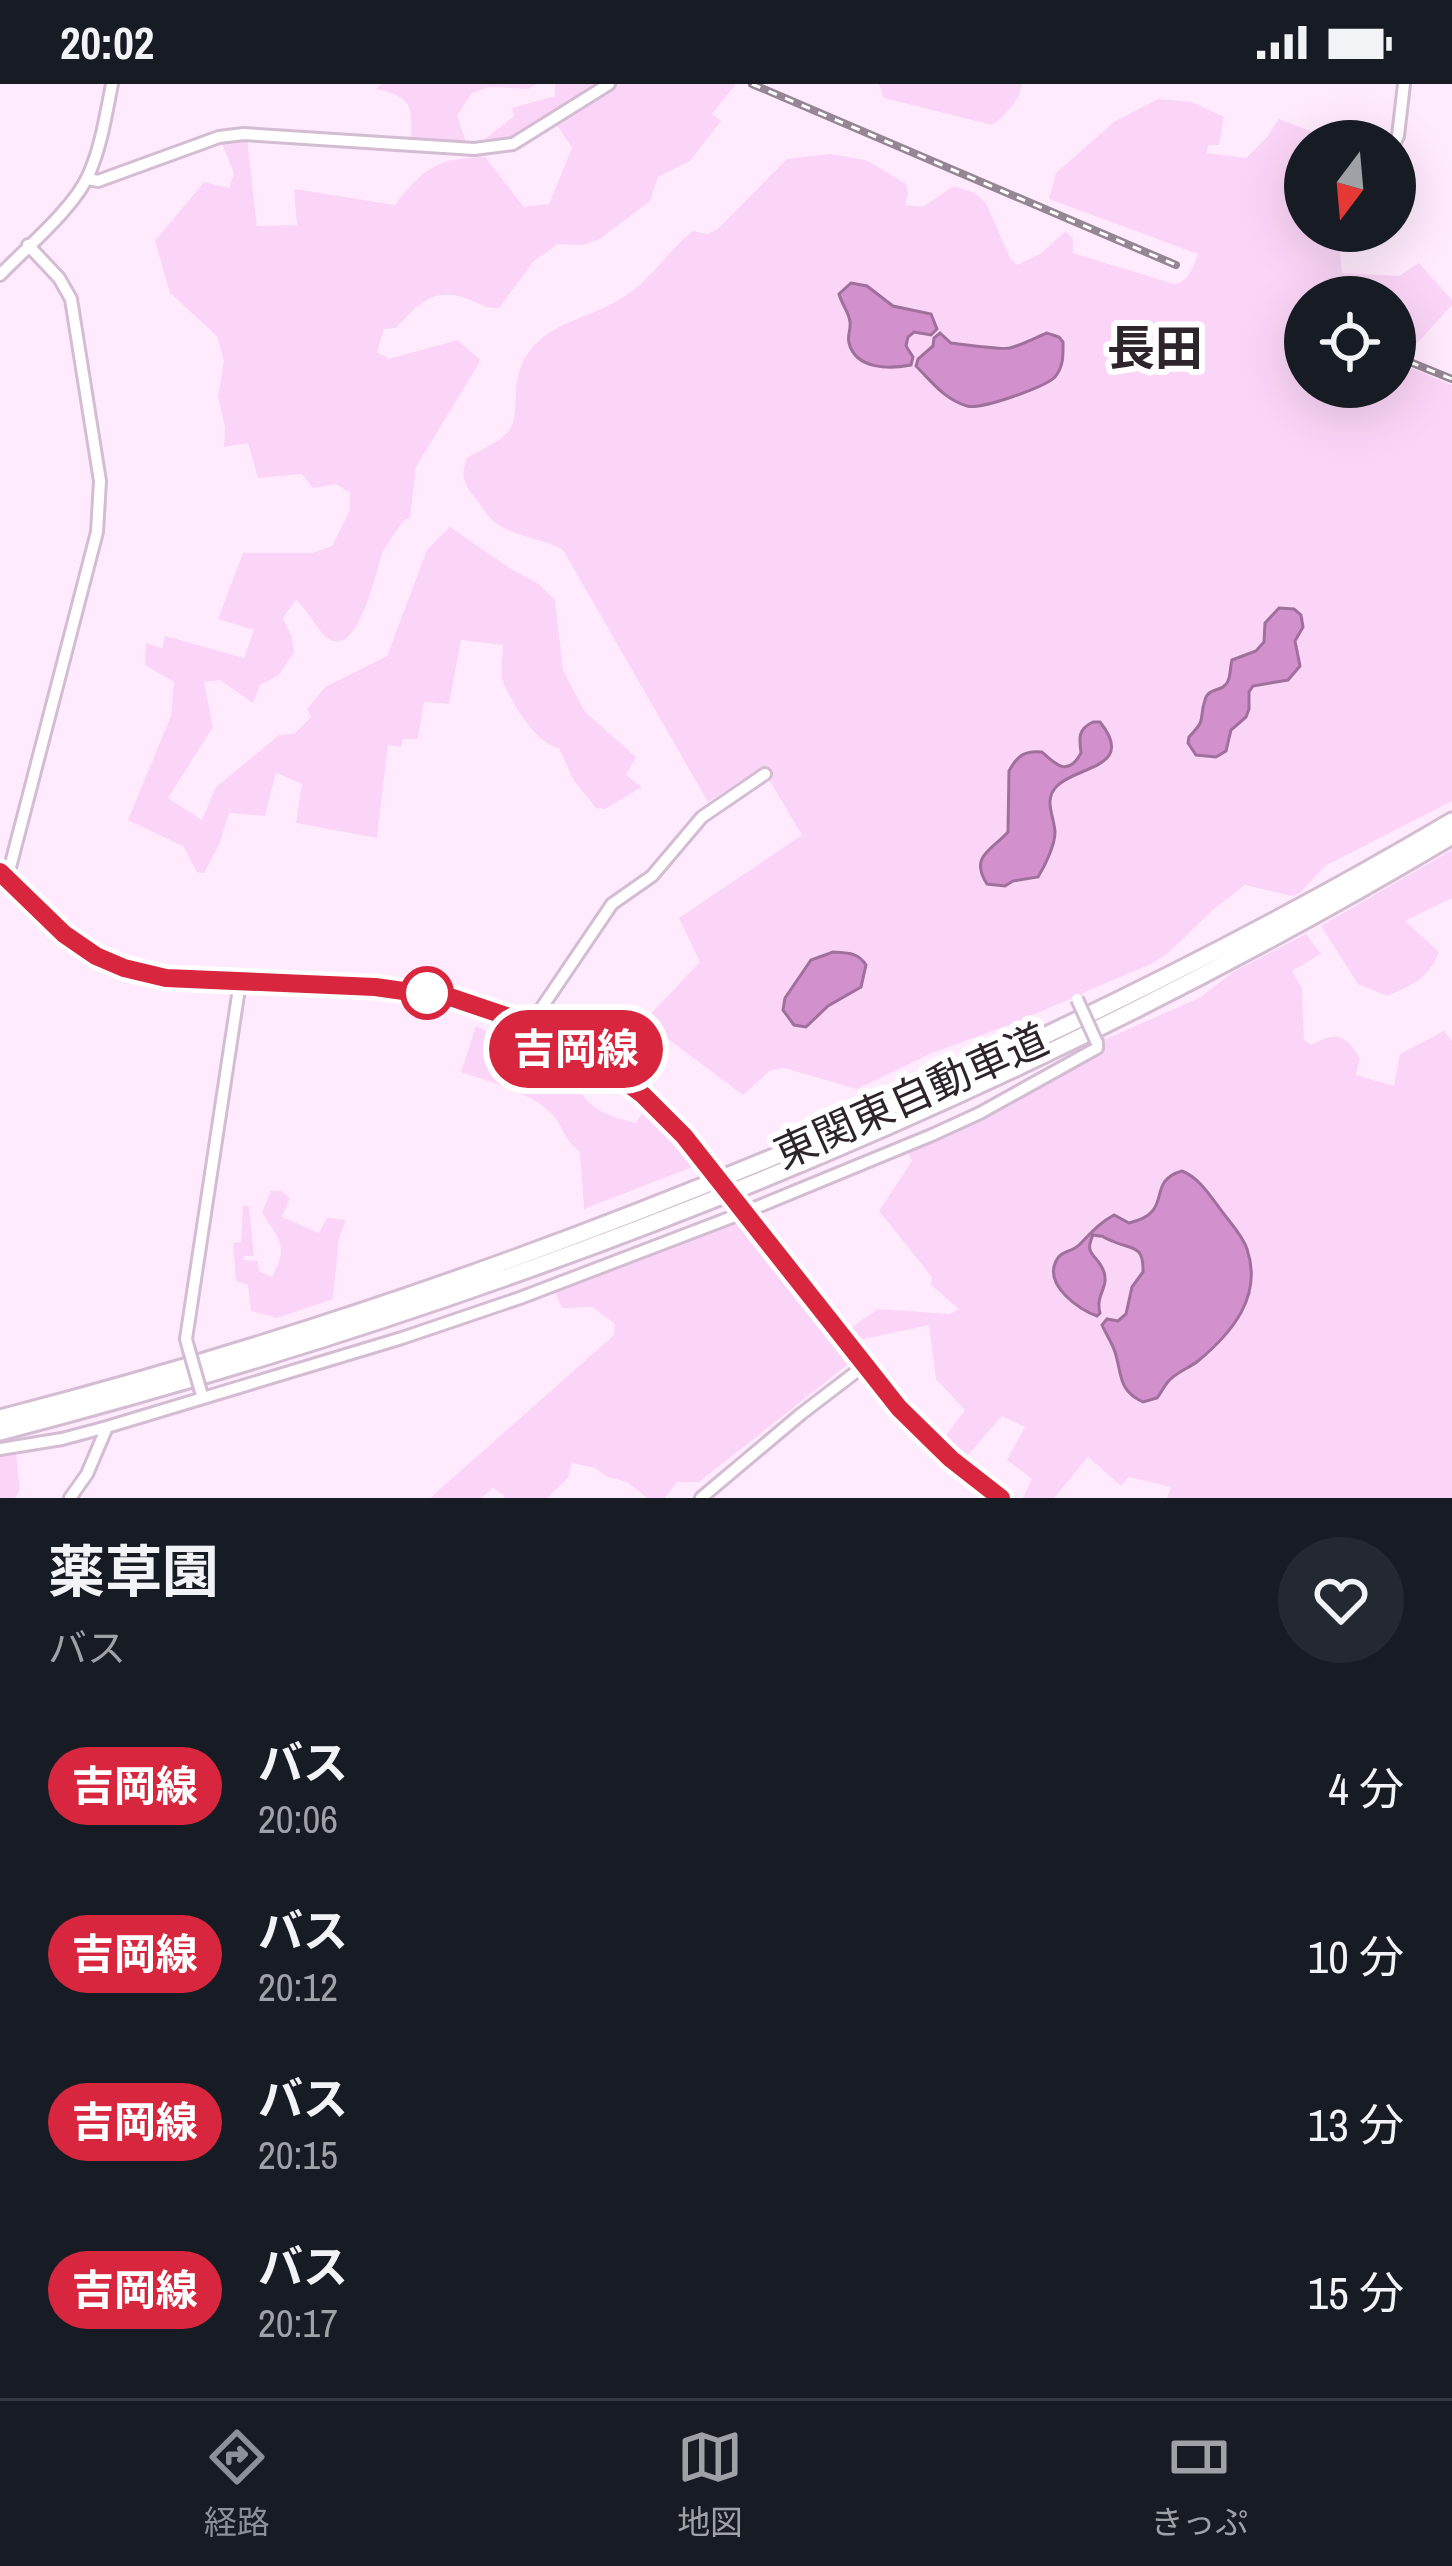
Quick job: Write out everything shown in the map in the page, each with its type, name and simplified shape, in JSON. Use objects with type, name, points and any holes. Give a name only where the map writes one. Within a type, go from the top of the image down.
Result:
[{"type":"highway","name":"東関東自動車道","points":[[0,1418],[307,1331],[694,1191],[1105,1009],[1309,903],[1452,821]]},
{"type":"highway","name":"東関東自動車道","points":[[0,1432],[177,1384],[406,1313],[743,1187],[1111,1022],[1452,836]]},
{"type":"highway","points":[[4,875],[64,934],[111,963],[166,978],[424,992],[530,1024],[581,1052],[626,1081],[684,1136],[912,1423],[1001,1498]]},
{"type":"street","points":[[0,275],[74,199],[88,178],[112,84]]},
{"type":"street","points":[[88,178],[98,181],[218,136],[475,149],[513,144],[609,84]]},
{"type":"street","points":[[1400,120],[1404,84]]},
{"type":"street","points":[[4,875],[97,532],[100,482],[71,298],[28,245]]},
{"type":"street","points":[[530,1024],[612,904],[652,876],[702,817],[765,774]]},
{"type":"street","points":[[203,1395],[186,1339],[240,982]]},
{"type":"street","points":[[0,1450],[107,1426],[520,1298],[980,1113],[1097,1048],[1077,1000]]},
{"type":"street","points":[[701,1498],[865,1365]]},
{"type":"street","points":[[70,1498],[95,1460],[107,1426]]},
{"type":"shaded area","points":[[382,84],[537,84],[528,89],[489,87],[472,93],[457,116],[467,144],[411,142],[408,105],[376,89]]},
{"type":"shaded area","points":[[555,84],[736,84],[712,114],[721,121],[690,161],[658,177],[650,201],[600,239],[583,245],[558,244],[534,261],[499,308],[441,295],[424,302],[396,328],[384,329],[377,352],[389,359],[457,340],[481,360],[416,467],[410,518],[385,548],[364,610],[348,637],[338,641],[326,637],[296,600],[283,618],[294,652],[279,675],[260,685],[253,703],[220,680],[204,682],[213,727],[168,798],[202,820],[216,787],[279,735],[294,734],[311,717],[307,709],[325,687],[387,656],[427,550],[450,527],[539,584],[555,600],[563,670],[585,712],[636,757],[626,775],[642,787],[605,809],[596,808],[574,781],[559,748],[534,732],[513,702],[501,670],[503,645],[461,640],[449,704],[424,702],[418,739],[403,739],[401,747],[388,745],[377,838],[296,823],[302,784],[276,773],[265,816],[229,813],[204,873],[197,872],[183,846],[128,820],[171,716],[174,682],[145,665],[146,643],[162,648],[165,636],[244,658],[254,630],[218,619],[243,553],[312,553],[332,546],[350,510],[350,493],[336,484],[313,488],[302,474],[258,478],[248,443],[224,447],[218,397],[224,361],[217,336],[170,293],[155,241],[204,182],[229,188],[234,173],[221,141],[247,138],[257,226],[297,225],[294,189],[395,205],[433,168],[469,158],[485,157],[524,207],[549,204],[572,148],[552,117],[520,137],[494,143],[485,139],[514,116],[512,108],[555,96]]},
{"type":"shaded area","points":[[879,84],[1022,84],[1011,107],[992,125],[884,98]]},
{"type":"shaded area","points":[[1158,99],[1192,102],[1224,117],[1219,145],[1208,145],[1207,153],[1246,158],[1279,119],[1284,121],[1284,252],[1340,252],[1342,273],[1399,276],[1284,276],[1284,408],[1416,408],[1416,370],[1452,385],[1452,801],[1325,866],[1300,893],[1292,896],[1245,885],[1167,954],[1082,993],[1106,1039],[1201,997],[1233,972],[1306,934],[1321,954],[1292,971],[1302,988],[1304,1040],[1311,1045],[1327,1038],[1344,1039],[1360,1058],[1356,1075],[1394,1086],[1400,1054],[1444,1031],[1452,1041],[1452,1498],[1167,1498],[1171,1487],[1129,1477],[1121,1486],[1088,1457],[1054,1498],[1023,1498],[1032,1479],[1007,1460],[1025,1427],[1002,1416],[967,1456],[944,1438],[965,1410],[936,1379],[929,1325],[855,1341],[848,1330],[878,1309],[950,1314],[959,1309],[931,1285],[932,1277],[879,1211],[912,1161],[906,1149],[1013,1100],[1104,1049],[1079,995],[932,1053],[857,1089],[784,1068],[771,1070],[743,1095],[644,1021],[700,962],[679,918],[802,835],[762,768],[708,802],[563,550],[497,524],[465,482],[467,458],[498,440],[512,425],[521,365],[541,339],[628,294],[693,231],[707,234],[718,229],[787,159],[830,154],[866,160],[906,184],[905,205],[923,207],[954,186],[975,193],[986,203],[1017,265],[1040,254],[1066,231],[1073,239],[1073,253],[1174,284],[1190,273],[1198,254],[1049,199],[1056,173],[1114,122]]},
{"type":"shaded area","points":[[1419,263],[1452,305],[1416,344],[1416,276],[1399,276]]},
{"type":"shaded area","points":[[851,283],[867,286],[893,306],[931,314],[937,329],[931,335],[914,332],[908,337],[911,365],[875,366],[853,352],[849,318],[839,294]]},
{"type":"shaded area","points":[[940,333],[951,343],[1006,348],[1047,333],[1063,342],[1061,365],[1055,377],[1039,386],[967,406],[945,395],[916,366]]},
{"type":"shaded area","points":[[1279,608],[1301,615],[1303,627],[1295,641],[1300,666],[1288,680],[1253,686],[1246,717],[1231,730],[1226,751],[1216,757],[1196,755],[1189,737],[1201,722],[1207,696],[1226,685],[1232,660],[1256,651],[1264,642],[1265,623]]},
{"type":"shaded area","points":[[1100,722],[1112,749],[1100,764],[1066,779],[1053,791],[1055,837],[1038,877],[1005,886],[987,884],[980,867],[1008,832],[1012,766],[1022,755],[1036,752],[1062,766],[1071,765],[1081,753],[1082,731]]},
{"type":"shaded area","points":[[1452,850],[1452,898],[1405,921],[1439,952],[1430,969],[1387,996],[1358,984],[1321,926]]},
{"type":"shaded area","points":[[833,952],[863,961],[861,987],[828,1006],[806,1027],[794,1025],[783,1010],[785,998],[811,960]]},
{"type":"shaded area","points":[[476,1026],[582,1083],[578,1089],[604,1112],[636,1123],[643,1112],[695,1166],[584,1209],[580,1152],[551,1113],[521,1093],[461,1072]]},
{"type":"shaded area","points":[[1182,1171],[1201,1185],[1241,1236],[1251,1282],[1233,1326],[1198,1361],[1170,1379],[1157,1398],[1143,1402],[1125,1387],[1102,1325],[1126,1314],[1132,1287],[1143,1272],[1139,1252],[1093,1235],[1091,1251],[1105,1278],[1097,1316],[1065,1295],[1054,1270],[1060,1255],[1114,1215],[1129,1223],[1152,1212],[1164,1182]]},
{"type":"shaded area","points":[[271,1191],[290,1198],[282,1217],[319,1233],[327,1218],[346,1220],[339,1239],[333,1299],[277,1318],[251,1311],[248,1285],[236,1281],[233,1243],[241,1242],[243,1206],[249,1206],[254,1256],[243,1260],[258,1261],[259,1271],[272,1277],[281,1250],[262,1212]]},
{"type":"shaded area","points":[[736,1221],[851,1362],[699,1482],[677,1482],[665,1498],[647,1498],[627,1482],[572,1463],[568,1478],[547,1498],[504,1498],[493,1488],[481,1498],[430,1498],[614,1335],[615,1324],[592,1307],[562,1308],[555,1292]]},
{"type":"shaded area","points":[[16,1453],[20,1490],[15,1498],[0,1498],[0,1456]]},
{"type":"railway","points":[[752,84],[1176,265]]},
{"type":"railway","points":[[1416,364],[1452,379]]},
{"type":"bus line","name":"吉岡線","points":[[0,872],[64,934],[124,968],[166,978],[375,987],[453,998],[530,1024],[607,1068],[642,1094],[684,1136],[912,1423],[1001,1498]]},
{"type":"district","name":"長田","points":[[1155,348]]}]
